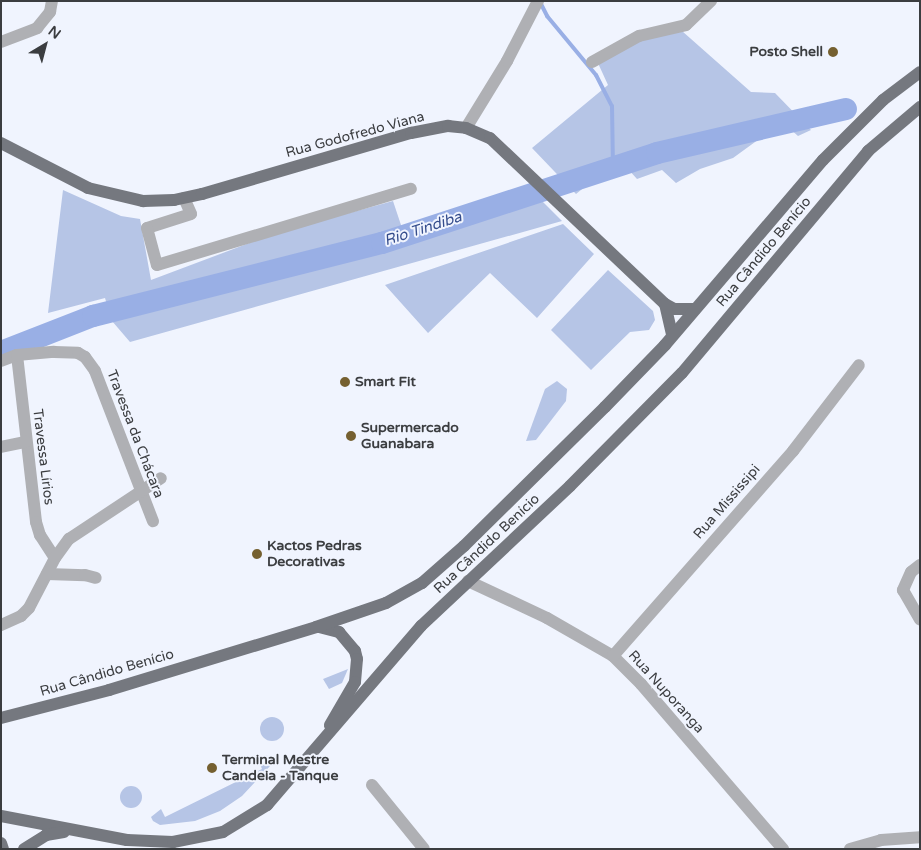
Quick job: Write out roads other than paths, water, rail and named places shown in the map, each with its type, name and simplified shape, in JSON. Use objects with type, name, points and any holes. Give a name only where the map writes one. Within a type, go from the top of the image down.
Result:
[{"type":"main road","name":"Rua Cândido Benício","points":[[1,718],[109,690],[316,627],[386,603],[422,583],[547,466],[672,335],[822,160],[884,100],[920,72]]},
{"type":"main road","name":"Rua Cândido Benício","points":[[1,816],[78,833],[127,840],[172,842],[223,832],[267,805],[421,626],[570,486],[682,373],[868,151],[920,107]]},
{"type":"main road","name":"Rua Godofredo Viana","points":[[1,143],[88,188],[116,198],[143,201],[184,198],[411,133],[448,126],[466,128],[490,138],[666,304]]},
{"type":"main road","points":[[666,304],[674,309],[695,309]]},
{"type":"main road","points":[[666,304],[672,335]]},
{"type":"main road","points":[[315,751],[355,682],[358,670],[355,651],[344,637],[329,628],[316,627]]},
{"type":"main road","points":[[24,849],[46,835],[78,833]]},
{"type":"main road","points":[[1,842],[3,849]]},
{"type":"street","points":[[1,42],[37,28],[50,12],[52,1]]},
{"type":"street","points":[[466,128],[533,16],[538,1]]},
{"type":"street","points":[[592,62],[639,36],[686,26],[711,1]]},
{"type":"street","points":[[184,198],[191,214],[147,228],[157,265],[410,189]]},
{"type":"street","name":"Travessa da Chácara","points":[[1,361],[17,355],[65,352],[78,353],[91,363],[153,521]]},
{"type":"street","name":"Travessa Lírios","points":[[17,355],[25,442],[36,522],[40,535],[55,558]]},
{"type":"street","name":"Rua Mississipi","points":[[613,656],[793,450],[860,365]]},
{"type":"street","points":[[1,447],[25,442]]},
{"type":"street","points":[[1,625],[22,616],[55,558],[69,538],[161,478]]},
{"type":"street","points":[[920,565],[911,572],[903,590],[920,620]]},
{"type":"street","points":[[47,574],[86,575],[96,578]]},
{"type":"street","name":"Rua Nuporanga","points":[[468,582],[554,622],[613,656],[783,849]]},
{"type":"street","points":[[372,785],[424,849]]},
{"type":"street","points":[[850,849],[881,840],[914,841]]},
{"type":"waterway","points":[[540,2],[547,16],[596,75],[612,106],[613,167]]},
{"type":"waterway","name":"Rio Tindiba","points":[[1,352],[93,316],[382,243],[657,153],[846,109]]},
{"type":"place","name":"Posto Shell","points":[[833,52]]},
{"type":"place","name":"Smart Fit","points":[[345,382]]},
{"type":"place","name":"Supermercado Guanabara","points":[[351,436]]},
{"type":"place","name":"Kactos Pedras Decorativas","points":[[257,554]]},
{"type":"place","name":"Terminal Mestre Candeia - Tanque","points":[[212,768]]}]
